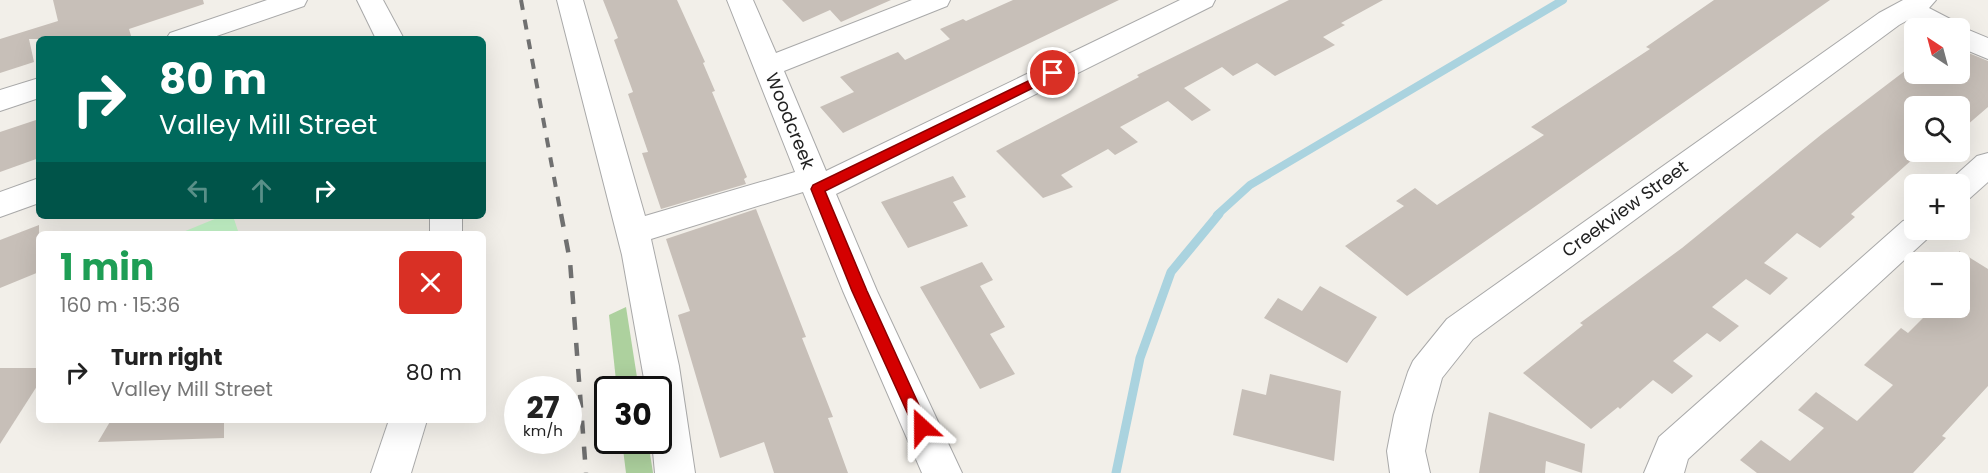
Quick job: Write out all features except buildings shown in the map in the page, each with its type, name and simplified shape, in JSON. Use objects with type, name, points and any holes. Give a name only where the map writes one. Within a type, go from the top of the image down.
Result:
[{"type":"street","points":[[189,36],[294,0]]},
{"type":"street","points":[[370,0],[388,36]]},
{"type":"street","points":[[570,0],[633,232],[661,366],[675,473]]},
{"type":"street","name":"Woodcreek","points":[[740,0],[860,291],[942,473]]},
{"type":"street","points":[[768,67],[937,0]]},
{"type":"street","points":[[633,232],[815,183],[1202,0]]},
{"type":"street","points":[[1915,4],[1933,18]]},
{"type":"street","name":"Creekview Street","points":[[1410,473],[1406,452],[1413,415],[1426,372],[1460,329],[1879,26],[1915,4]]},
{"type":"street","points":[[1970,41],[1988,50]]},
{"type":"street","points":[[0,101],[36,88]]},
{"type":"street","points":[[1970,180],[1988,164]]},
{"type":"street","points":[[0,205],[36,191]]},
{"type":"street","points":[[1664,473],[1673,449],[1905,240]]},
{"type":"street","points":[[390,473],[407,423]]},
{"type":"green space","points":[[215,219],[234,219],[238,231],[185,231]]},
{"type":"green space","points":[[626,307],[637,376],[616,376],[609,315]]},
{"type":"green space","points":[[624,454],[650,454],[653,473],[626,473]]},
{"type":"waterway","points":[[1217,215],[1250,185],[1563,0]]},
{"type":"waterway","points":[[1116,473],[1140,358],[1171,272],[1219,214]]},
{"type":"railway","points":[[521,0],[561,215]]},
{"type":"railway","points":[[561,214],[570,261],[586,473]]},
{"type":"route","points":[[922,427],[860,291],[818,189],[1053,73]]}]
